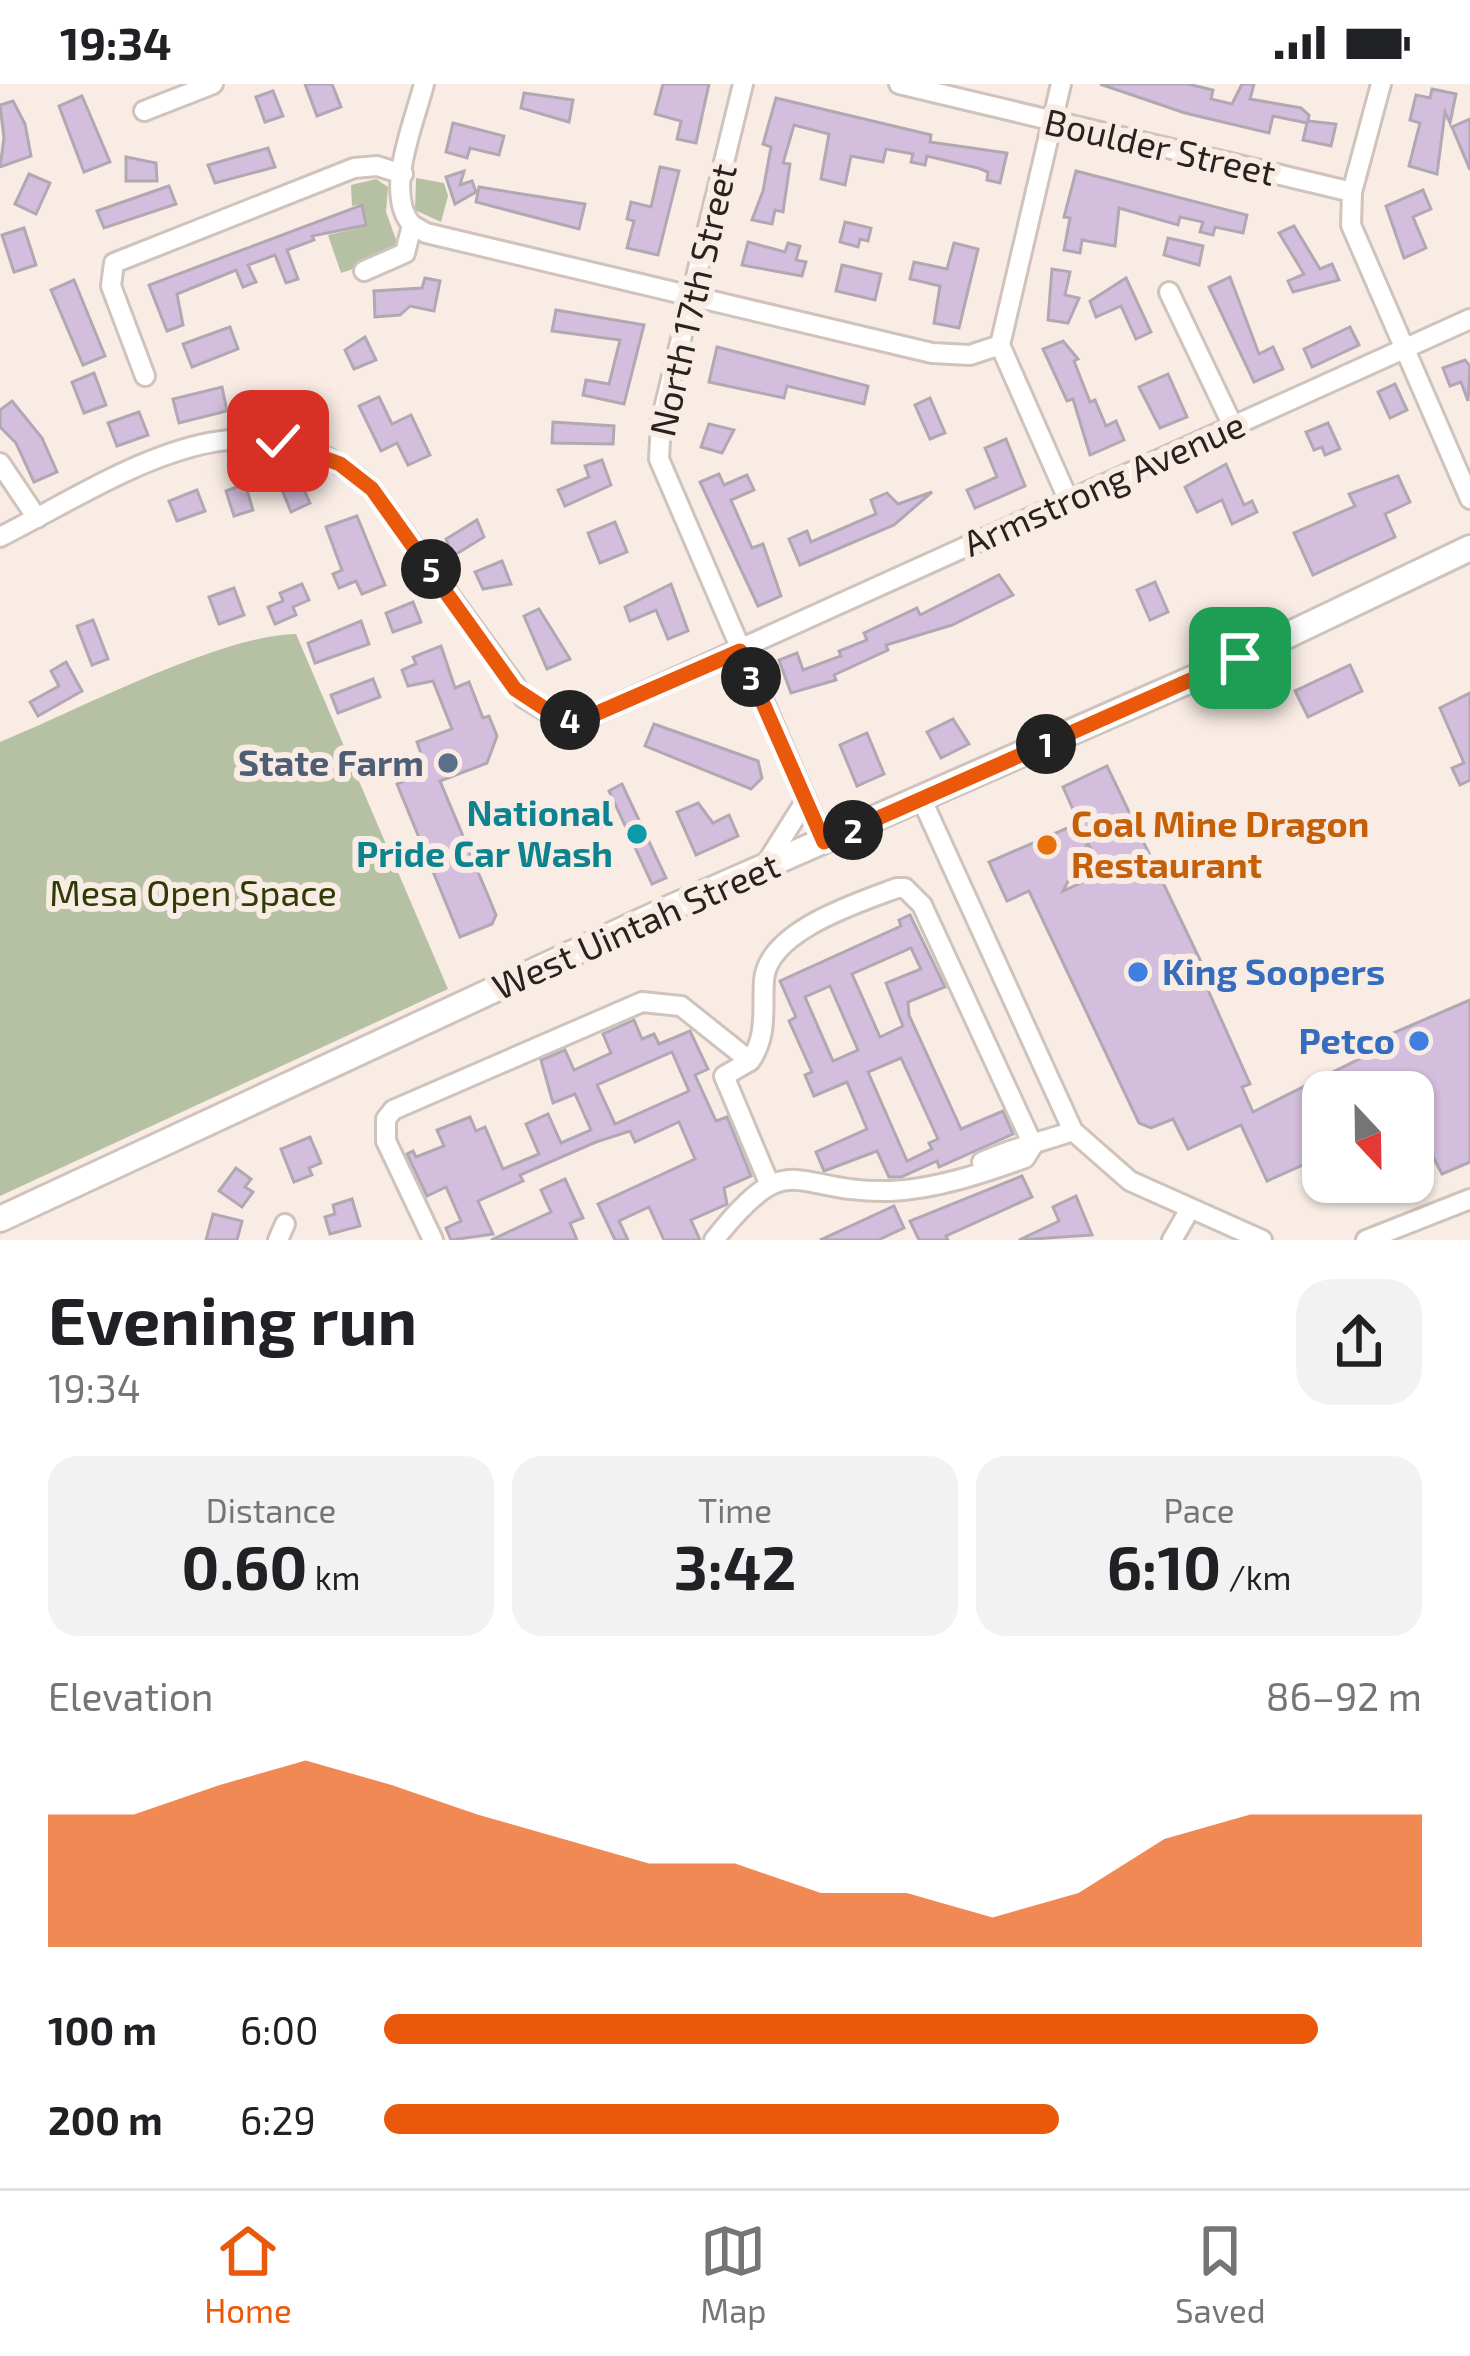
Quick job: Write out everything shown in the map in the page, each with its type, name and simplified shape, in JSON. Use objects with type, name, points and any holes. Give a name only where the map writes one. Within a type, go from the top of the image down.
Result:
[{"type":"main road","name":"West Uintah Street","points":[[0,1219],[1470,548]]},
{"type":"street","points":[[143,111],[213,84]]},
{"type":"street","points":[[424,84],[400,202],[412,225],[426,233],[932,353],[970,355],[1000,345]]},
{"type":"street","name":"North 17th Street","points":[[743,84],[661,422],[659,459],[824,842]]},
{"type":"street","name":"Boulder Street","points":[[899,84],[1352,192]]},
{"type":"street","points":[[1061,84],[1000,345],[1069,499]]},
{"type":"street","points":[[1382,84],[1352,192],[1354,237],[1470,499]]},
{"type":"street","points":[[145,376],[111,286],[110,270],[123,257],[354,168],[377,166],[403,174]]},
{"type":"street","points":[[364,272],[405,253],[412,225]]},
{"type":"street","points":[[1169,292],[1233,426]]},
{"type":"street","name":"Armstrong Avenue","points":[[0,537],[178,449],[258,437],[320,455],[372,489],[515,689],[547,713],[586,718],[1470,319]]},
{"type":"street","points":[[0,463],[37,518]]},
{"type":"street","points":[[763,869],[806,800]]},
{"type":"street","points":[[922,800],[1073,1131],[1112,1171],[1262,1240]]},
{"type":"street","points":[[769,1183],[724,1076],[750,1060],[762,1037],[769,959],[789,939],[897,888],[905,888],[922,905],[1034,1145]]},
{"type":"street","points":[[434,1240],[383,1131],[386,1119],[405,1102],[658,1000],[693,1014],[750,1060]]},
{"type":"street","points":[[714,1240],[750,1195],[769,1183],[798,1178],[894,1191],[971,1172],[1019,1145],[1034,1145],[1073,1131]]},
{"type":"street","points":[[1366,1240],[1470,1199]]},
{"type":"street","points":[[1172,1240],[1190,1210]]},
{"type":"green space","points":[[416,178],[444,183],[448,196],[441,222],[415,210]]},
{"type":"green space","points":[[376,179],[388,187],[386,212],[401,253],[341,273],[328,235],[367,226],[362,204],[352,206],[351,185]]},
{"type":"green space","name":"Mesa Open Space","points":[[296,634],[448,989],[0,1196],[0,742],[189,660]]},
{"type":"building","points":[[305,84],[332,84],[341,107],[317,116]]},
{"type":"building","points":[[663,84],[709,84],[696,143],[677,139],[681,121],[655,114]]},
{"type":"building","points":[[1100,84],[1188,84],[1213,90],[1211,99],[1232,104],[1242,84],[1254,84],[1250,99],[1301,108],[1309,115],[1308,121],[1336,124],[1331,146],[1303,140],[1307,123],[1273,116],[1269,133],[1185,113]]},
{"type":"building","points":[[1432,89],[1456,94],[1450,123],[1445,112],[1437,174],[1409,166],[1420,123],[1410,120],[1416,95],[1430,98]]},
{"type":"building","points":[[273,91],[283,116],[265,122],[256,97]]},
{"type":"building","points":[[524,93],[573,100],[569,122],[521,108]]},
{"type":"building","points":[[82,96],[110,162],[84,172],[59,106]]},
{"type":"building","points":[[776,98],[931,135],[930,142],[1007,153],[1000,183],[987,180],[988,172],[978,168],[927,156],[925,165],[911,162],[913,154],[886,149],[883,162],[851,156],[845,185],[821,179],[829,134],[794,125],[783,163],[790,164],[783,212],[775,210],[772,224],[752,220],[763,191],[771,147],[763,144]]},
{"type":"building","points":[[13,101],[25,124],[31,156],[0,167],[4,138],[0,105]]},
{"type":"building","points":[[1470,119],[1470,170],[1452,127]]},
{"type":"building","points":[[453,123],[504,136],[499,155],[470,148],[467,158],[446,152]]},
{"type":"building","points":[[268,148],[275,167],[215,183],[208,165]]},
{"type":"building","points":[[126,157],[156,163],[157,181],[126,181]]},
{"type":"building","points":[[660,167],[679,171],[658,255],[627,248],[634,221],[627,219],[631,202],[651,207]]},
{"type":"building","points":[[464,171],[460,185],[472,181],[476,192],[455,204],[446,177]]},
{"type":"building","points":[[1076,171],[1247,215],[1243,233],[1215,227],[1213,235],[1200,232],[1203,222],[1180,217],[1178,225],[1119,208],[1115,246],[1082,240],[1080,253],[1064,250],[1070,218],[1064,217]]},
{"type":"building","points":[[29,174],[50,183],[36,214],[15,204]]},
{"type":"building","points":[[169,186],[176,204],[104,228],[97,211]]},
{"type":"building","points":[[479,187],[585,204],[579,229],[476,202]]},
{"type":"building","points":[[1423,190],[1431,209],[1413,217],[1426,248],[1404,258],[1386,206]]},
{"type":"building","points":[[362,205],[366,225],[312,236],[314,240],[287,250],[298,279],[286,283],[275,255],[248,265],[256,282],[243,287],[236,270],[177,294],[183,325],[167,331],[149,285]]},
{"type":"building","points":[[845,222],[871,228],[868,241],[860,239],[858,247],[840,242]]},
{"type":"building","points":[[1294,226],[1320,269],[1332,264],[1339,280],[1293,292],[1288,281],[1304,274],[1279,233]]},
{"type":"building","points":[[24,228],[36,265],[14,272],[2,235]]},
{"type":"building","points":[[1168,238],[1203,246],[1199,265],[1164,255]]},
{"type":"building","points":[[748,242],[785,252],[788,243],[800,246],[796,260],[806,262],[802,276],[742,265]]},
{"type":"building","points":[[954,243],[978,249],[959,328],[934,323],[940,286],[910,279],[914,262],[947,269]]},
{"type":"building","points":[[842,265],[881,274],[875,300],[836,291]]},
{"type":"building","points":[[1052,269],[1070,272],[1065,295],[1079,298],[1068,323],[1048,320]]},
{"type":"building","points":[[1230,277],[1259,354],[1273,347],[1283,369],[1254,382],[1209,287]]},
{"type":"building","points":[[425,278],[440,281],[434,311],[410,306],[400,315],[375,317],[374,291],[422,288]]},
{"type":"building","points":[[1126,278],[1151,332],[1136,339],[1121,306],[1096,317],[1090,301]]},
{"type":"building","points":[[74,280],[105,356],[83,365],[51,290]]},
{"type":"building","points":[[556,310],[644,325],[624,404],[583,395],[586,380],[609,384],[620,340],[552,331]]},
{"type":"building","points":[[230,327],[238,349],[192,367],[183,344]]},
{"type":"building","points":[[1350,327],[1359,345],[1312,367],[1304,349]]},
{"type":"building","points":[[365,337],[376,360],[354,369],[345,350]]},
{"type":"building","points":[[1063,341],[1078,359],[1074,361],[1090,402],[1095,400],[1106,426],[1116,421],[1124,440],[1090,455],[1073,399],[1067,401],[1043,349]]},
{"type":"building","points":[[717,347],[868,386],[864,404],[787,386],[784,398],[709,382]]},
{"type":"building","points":[[1465,360],[1470,366],[1468,401],[1461,382],[1450,386],[1443,368]]},
{"type":"building","points":[[94,373],[106,405],[84,413],[72,382]]},
{"type":"building","points":[[1168,374],[1187,417],[1160,428],[1139,387]]},
{"type":"building","points":[[1395,384],[1407,410],[1390,418],[1378,392]]},
{"type":"building","points":[[222,387],[227,411],[179,423],[173,399]]},
{"type":"building","points":[[379,397],[392,424],[411,415],[430,455],[408,465],[397,443],[381,451],[359,406]]},
{"type":"building","points":[[930,398],[945,433],[930,439],[915,405]]},
{"type":"building","points":[[12,401],[42,438],[57,472],[34,482],[16,443],[0,427],[0,410]]},
{"type":"building","points":[[139,412],[148,435],[117,446],[108,423]]},
{"type":"building","points":[[553,422],[614,426],[613,444],[552,443]]},
{"type":"building","points":[[1328,423],[1340,449],[1325,455],[1322,447],[1314,450],[1306,432]]},
{"type":"building","points":[[709,424],[734,430],[722,453],[701,447]]},
{"type":"building","points":[[1006,439],[1025,486],[975,508],[967,490],[997,477],[985,448]]},
{"type":"building","points":[[602,460],[611,485],[565,506],[558,490],[589,477],[585,466]]},
{"type":"building","points":[[1226,464],[1244,505],[1252,501],[1257,512],[1232,524],[1222,500],[1197,512],[1185,487]]},
{"type":"building","points":[[719,474],[724,485],[747,475],[754,490],[731,500],[752,548],[763,544],[781,596],[758,606],[700,482]]},
{"type":"building","points":[[1398,476],[1410,502],[1385,514],[1395,537],[1313,575],[1294,533],[1355,506],[1349,494]]},
{"type":"building","points":[[299,479],[310,503],[291,512],[281,487]]},
{"type":"building","points":[[245,484],[253,510],[234,516],[226,491]]},
{"type":"building","points":[[197,490],[205,511],[177,521],[169,501]]},
{"type":"building","points":[[932,492],[894,525],[800,565],[789,539],[807,531],[811,542],[876,514],[871,500],[887,493],[898,504]]},
{"type":"building","points":[[357,516],[385,585],[362,594],[356,581],[339,588],[333,574],[342,570],[326,527]]},
{"type":"building","points":[[477,520],[484,537],[453,556],[446,539]]},
{"type":"building","points":[[615,522],[627,552],[600,563],[588,533]]},
{"type":"building","points":[[502,561],[511,584],[483,589],[475,572]]},
{"type":"building","points":[[999,575],[1013,595],[952,625],[886,645],[888,650],[834,675],[836,680],[791,693],[779,660],[797,653],[803,670],[841,656],[839,651],[867,640],[864,633],[917,608],[920,615]]},
{"type":"building","points":[[1155,582],[1168,612],[1150,620],[1137,590]]},
{"type":"building","points":[[302,584],[309,600],[293,607],[296,615],[275,624],[268,607],[283,601],[280,593]]},
{"type":"building","points":[[671,584],[688,631],[668,639],[656,610],[630,621],[625,607]]},
{"type":"building","points":[[234,588],[244,615],[219,624],[209,597]]},
{"type":"building","points":[[413,602],[421,622],[393,632],[386,613]]},
{"type":"building","points":[[539,609],[570,659],[547,669],[524,616]]},
{"type":"building","points":[[93,620],[108,659],[92,665],[77,626]]},
{"type":"building","points":[[361,621],[369,644],[315,663],[308,643]]},
{"type":"building","points":[[441,646],[455,688],[469,682],[483,718],[489,716],[497,736],[487,763],[440,781],[496,915],[492,924],[460,937],[397,784],[427,771],[417,742],[452,729],[433,681],[408,686],[402,670],[416,664],[413,657]]},
{"type":"building","points":[[66,662],[82,691],[38,716],[30,702],[59,686],[51,671]]},
{"type":"building","points":[[1350,665],[1362,691],[1308,717],[1295,691]]},
{"type":"building","points":[[373,679],[380,697],[338,713],[331,695]]},
{"type":"building","points":[[1470,693],[1470,780],[1460,785],[1452,768],[1464,763],[1440,708]]},
{"type":"building","points":[[953,719],[969,744],[941,758],[927,732]]},
{"type":"building","points":[[654,724],[758,761],[762,778],[751,789],[645,746]]},
{"type":"building","points":[[867,733],[884,774],[857,786],[840,745]]},
{"type":"building","points":[[1107,766],[1213,987],[1208,990],[1250,1084],[1242,1087],[1253,1112],[1302,1088],[1302,1165],[1267,1181],[1241,1125],[1188,1149],[1173,1119],[1151,1128],[1139,1123],[1029,891],[1007,901],[989,862],[1079,823],[1063,787]],"holes":[[[1088,843],[1102,873],[1063,891]]]},
{"type":"building","name":"National Pride Car Wash","points":[[622,784],[666,878],[652,884],[609,791]]},
{"type":"building","points":[[698,803],[713,823],[729,815],[738,836],[696,855],[677,812]]},
{"type":"building","points":[[910,915],[945,987],[908,1002],[909,1015],[961,1129],[1003,1111],[1013,1134],[939,1167],[937,1161],[901,1177],[889,1177],[877,1151],[824,1171],[816,1152],[867,1129],[847,1082],[814,1096],[805,1075],[812,1072],[789,1021],[796,1017],[780,981],[901,926],[899,920]],"holes":[[[911,948],[921,969],[886,983],[903,1026],[880,1037],[852,974]],[[830,986],[858,1050],[833,1061],[805,997]],[[901,1058],[938,1139],[929,1143],[932,1149],[907,1161],[868,1072]]]},
{"type":"building","points":[[1470,1000],[1470,1162],[1442,1174],[1434,1158],[1434,1071],[1335,1071],[1395,1041],[1391,1034]]},
{"type":"building","points":[[634,1020],[642,1039],[654,1034],[659,1044],[690,1031],[708,1069],[695,1075],[716,1121],[727,1117],[751,1176],[724,1188],[727,1204],[691,1220],[700,1240],[664,1240],[649,1207],[619,1221],[628,1240],[615,1240],[598,1204],[695,1159],[679,1122],[635,1142],[630,1131],[520,1175],[523,1181],[478,1201],[493,1234],[451,1240],[446,1228],[461,1221],[446,1187],[427,1196],[407,1154],[413,1151],[416,1157],[444,1146],[437,1130],[470,1117],[476,1131],[485,1127],[503,1169],[539,1154],[526,1124],[548,1114],[561,1143],[591,1130],[575,1094],[553,1103],[541,1060],[565,1050],[574,1070],[611,1053],[603,1034]],"holes":[[[672,1052],[689,1091],[615,1124],[597,1085]]]},
{"type":"building","points":[[310,1137],[321,1163],[309,1168],[312,1175],[294,1182],[281,1149]]},
{"type":"building","points":[[236,1168],[251,1179],[245,1187],[253,1192],[242,1207],[219,1191]]},
{"type":"building","points":[[1022,1176],[1032,1197],[946,1236],[948,1240],[919,1240],[910,1221]]},
{"type":"building","points":[[565,1179],[583,1218],[570,1223],[577,1240],[491,1240],[551,1212],[541,1190]]},
{"type":"building","points":[[1076,1196],[1092,1235],[1019,1240],[1059,1221],[1053,1207]]},
{"type":"building","points":[[352,1199],[360,1226],[330,1234],[325,1217],[335,1214],[333,1205]]},
{"type":"building","points":[[894,1206],[904,1228],[878,1240],[820,1240]]},
{"type":"building","points":[[213,1214],[242,1221],[237,1240],[206,1240]]},
{"type":"place","name":"State Farm","points":[[448,763]]},
{"type":"place","name":"National Pride Car Wash","points":[[637,834]]},
{"type":"place","name":"Coal Mine Dragon Restaurant","points":[[1047,845]]},
{"type":"place","name":"King Soopers","points":[[1138,972]]},
{"type":"place","name":"Petco","points":[[1419,1041]]},
{"type":"route","points":[[278,441],[340,464],[372,489],[515,689],[547,713],[571,721],[586,718],[740,651],[824,842],[1240,658]]}]
